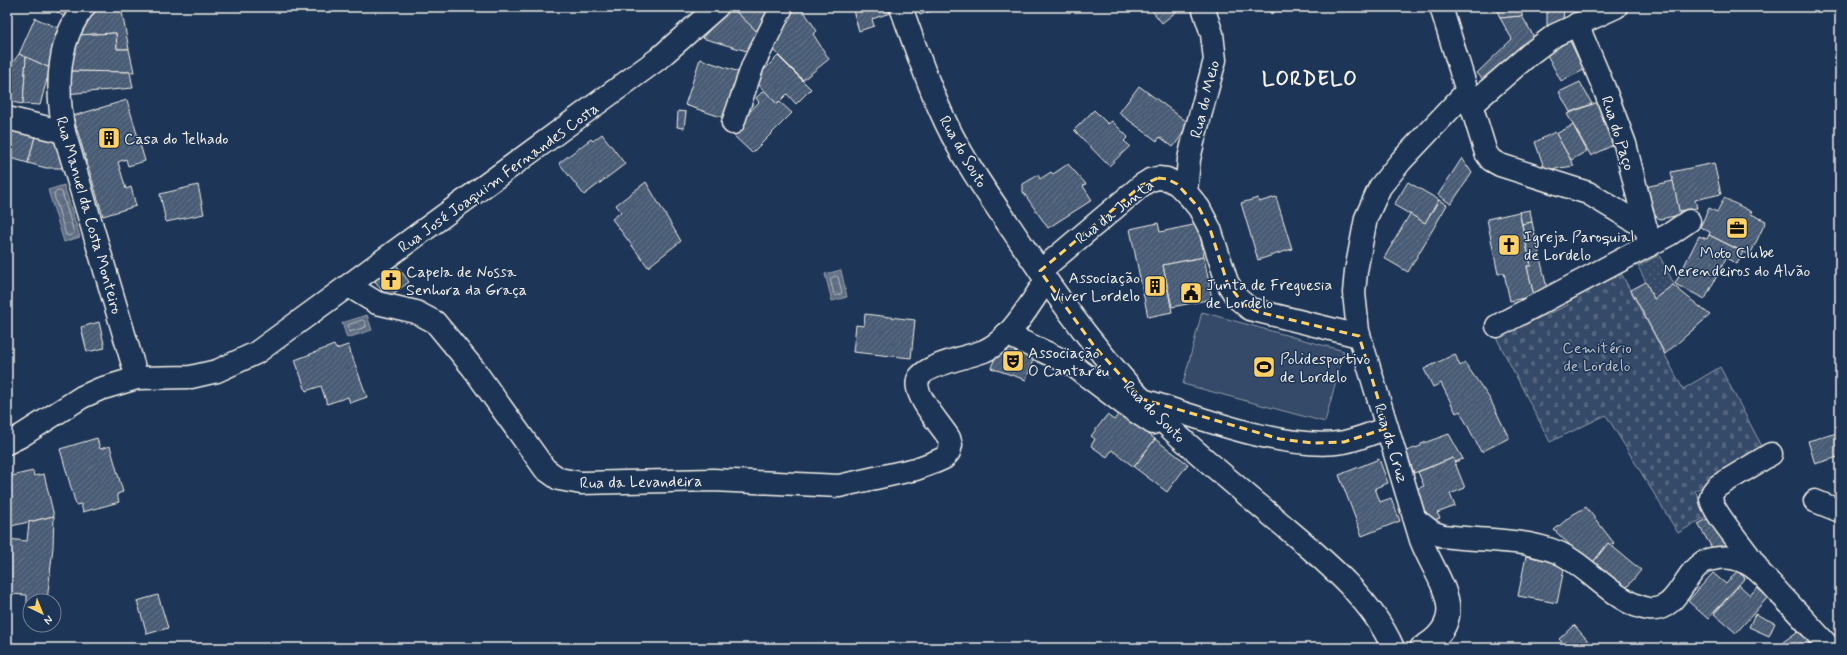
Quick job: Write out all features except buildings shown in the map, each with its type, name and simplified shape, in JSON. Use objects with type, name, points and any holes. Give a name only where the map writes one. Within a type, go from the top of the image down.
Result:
[{"type":"street","name":"Rua Manuel da Costa Monteiro","points":[[84,7],[72,25],[63,49],[59,91],[64,132],[137,378]]},
{"type":"street","name":"Rua José Joaquim Fernandes Costa","points":[[7,443],[21,436],[82,397],[100,389],[137,378],[191,376],[217,371],[256,353],[658,59],[717,7]]},
{"type":"street","points":[[733,123],[754,65],[782,7]]},
{"type":"street","name":"Rua do Souto","points":[[901,7],[936,103],[957,144],[1043,276],[1094,346],[1142,399],[1193,449],[1293,534],[1339,576],[1376,618],[1394,648]]},
{"type":"street","name":"Rua do Meio","points":[[1186,193],[1189,158],[1215,60],[1212,34],[1203,7]]},
{"type":"street","points":[[1441,7],[1486,153],[1491,160],[1500,165],[1588,193],[1648,236]]},
{"type":"street","name":"Rua da Cruz","points":[[1421,648],[1428,644],[1443,629],[1447,620],[1448,604],[1443,584],[1424,549],[1359,336],[1354,292],[1356,271],[1366,218],[1372,202],[1390,173],[1469,98],[1555,35],[1616,7]]},
{"type":"street","name":"Rua do Paço","points":[[1577,24],[1604,88],[1625,144],[1648,236]]},
{"type":"street","points":[[7,118],[64,132]]},
{"type":"street","name":"Rua da Junta","points":[[944,458],[949,452],[951,445],[950,438],[920,395],[918,381],[921,375],[927,371],[985,350],[1006,334],[1043,276],[1150,180],[1158,178],[1167,179],[1177,184],[1186,193],[1205,218],[1214,239],[1227,282],[1232,291],[1243,304],[1258,312],[1359,336]]},
{"type":"street","points":[[1497,326],[1648,236],[1670,234],[1689,222]]},
{"type":"street","name":"Rua da Levandeira","points":[[349,286],[377,303],[416,312],[435,322],[473,368],[539,461],[551,475],[559,479],[581,483],[713,480],[840,486],[916,469],[944,458]]},
{"type":"street","points":[[1006,334],[1071,364],[1124,404],[1193,449]]},
{"type":"street","points":[[1142,399],[1239,429],[1296,442],[1328,444],[1344,442],[1387,428]]},
{"type":"street","points":[[1760,573],[1747,551],[1715,508],[1711,496],[1713,491],[1718,486],[1772,454]]},
{"type":"street","points":[[1815,501],[1840,511]]},
{"type":"street","points":[[1415,519],[1428,530],[1443,536],[1526,544],[1558,553],[1630,602],[1650,609],[1658,608],[1672,600],[1694,570],[1707,560],[1727,557],[1736,558],[1746,562],[1760,573],[1830,648]]},
{"type":"highlighted area","points":[[1158,178],[1167,179],[1177,184],[1199,208],[1210,229],[1227,282],[1243,304],[1258,312],[1359,336],[1387,428],[1344,442],[1313,443],[1280,439],[1142,399],[1094,346],[1040,271],[1142,185]]},
{"type":"green space","points":[[1659,255],[1674,284],[1654,299],[1638,266]]},
{"type":"green space","name":"Cemitério de Lordelo","points":[[1620,271],[1683,389],[1720,367],[1765,452],[1695,491],[1709,515],[1678,533],[1606,415],[1550,442],[1496,337],[1568,305],[1566,299]]},
{"type":"green space","name":"Polidesportivo de Lordelo","points":[[1202,312],[1344,351],[1325,422],[1183,384]]},
{"type":"water","points":[[64,185],[80,237],[64,242],[48,190]]},
{"type":"water","points":[[841,270],[847,297],[832,301],[825,274]]},
{"type":"water","points":[[367,315],[372,330],[347,338],[342,323]]},
{"type":"place","name":"Casa do Telhado","points":[[109,138]]},
{"type":"place","name":"Moto Clube Merendeiros do Alvão","points":[[1737,228]]},
{"type":"place","name":"Igreja Paroquial de Lordelo","points":[[1509,245]]},
{"type":"place","name":"Capela de Nossa Senhora da Graça","points":[[391,280]]},
{"type":"place","name":"Associação Viver Lordelo","points":[[1155,286]]},
{"type":"place","name":"Junta de Freguesia de Lordelo","points":[[1191,293]]},
{"type":"place","name":"Associação O Cantaréu","points":[[1013,361]]},
{"type":"place","name":"Polidesportivo de Lordelo","points":[[1264,367]]},
{"type":"district","name":"LORDELO","points":[[1310,78]]}]
